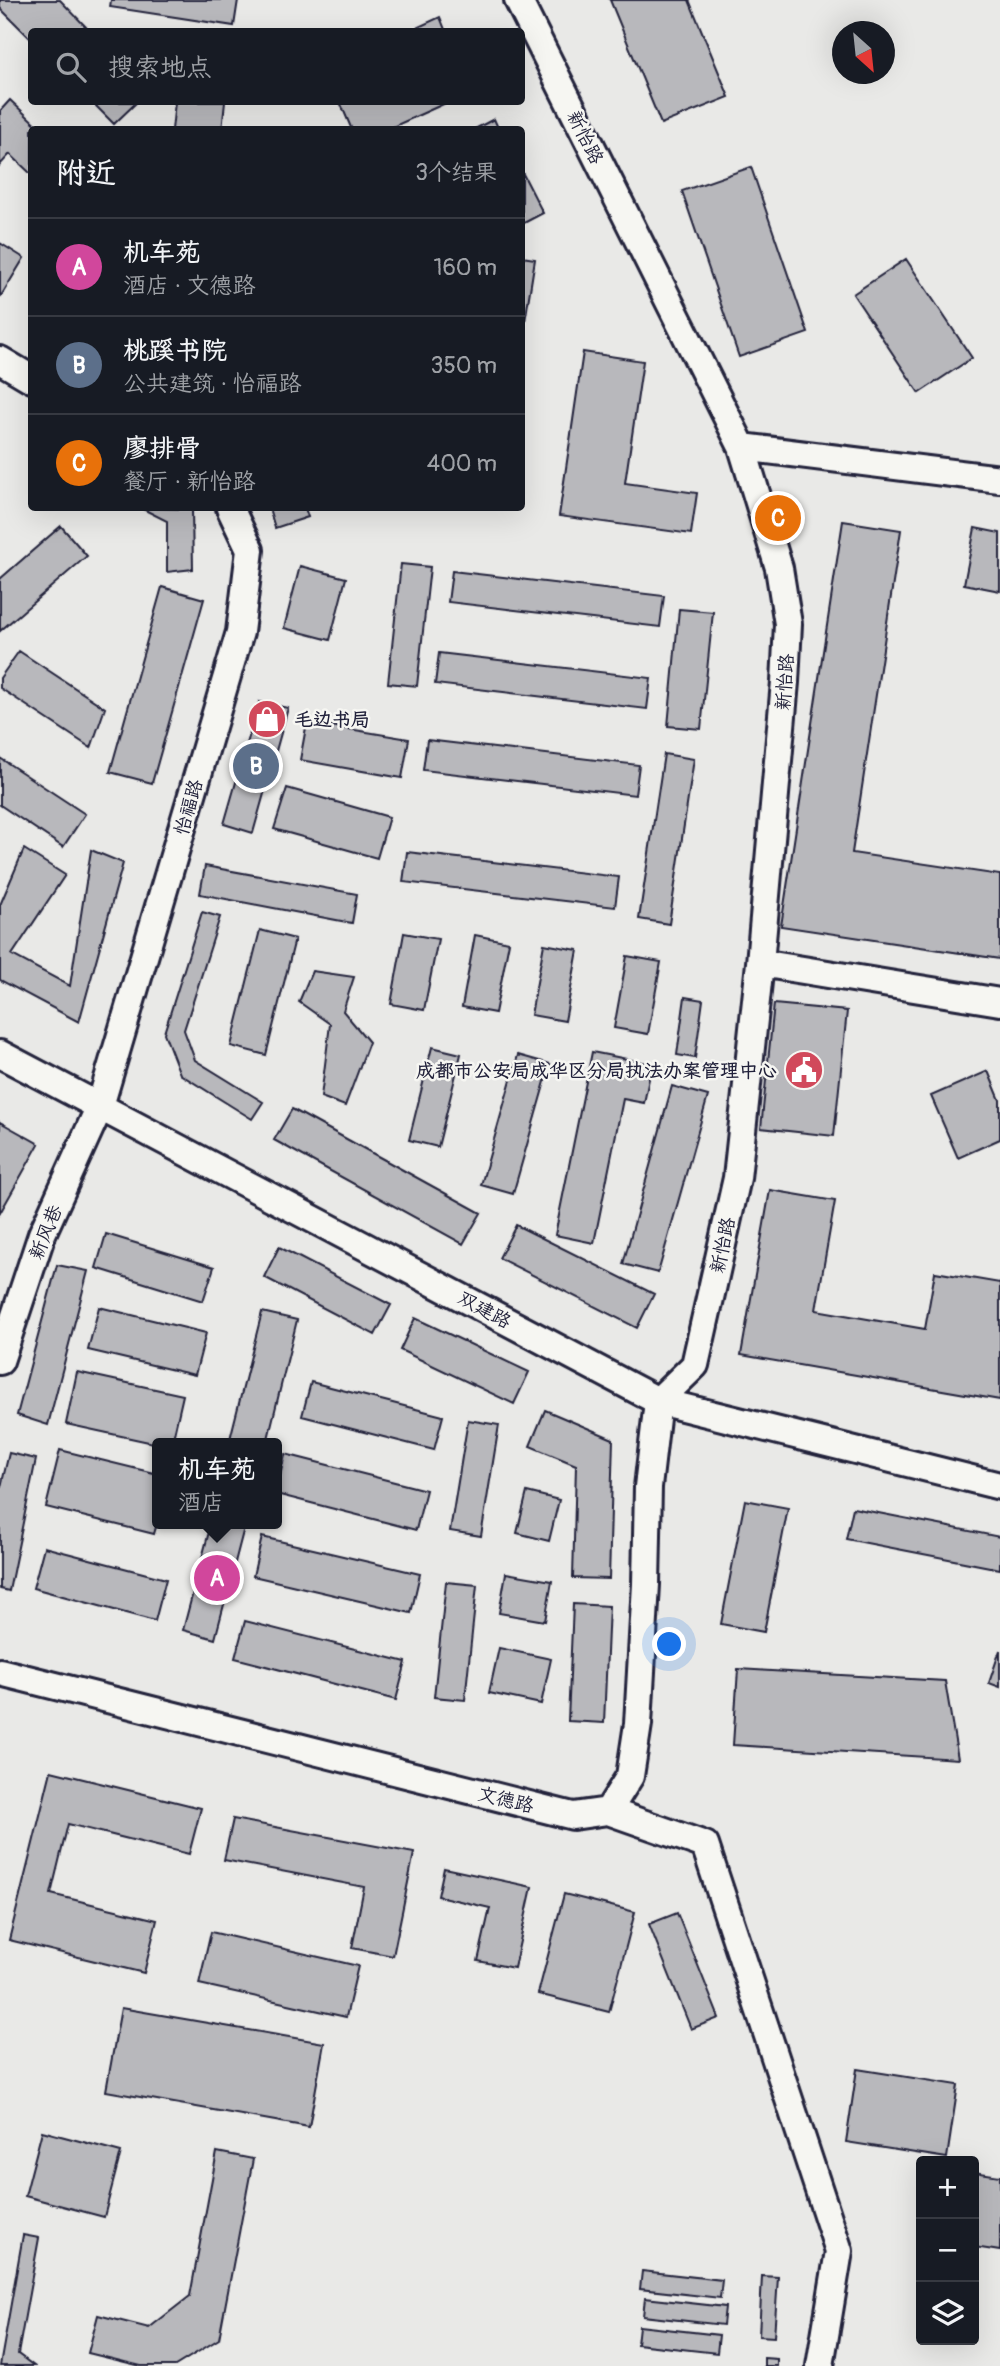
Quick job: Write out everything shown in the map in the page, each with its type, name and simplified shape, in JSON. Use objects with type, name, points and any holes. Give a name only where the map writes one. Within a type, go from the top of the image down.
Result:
[{"type":"street","name":"新怡路","points":[[518,0],[742,447],[779,568],[788,624],[760,963],[737,1178],[695,1365],[658,1401]]},
{"type":"street","points":[[0,360],[28,378]]},
{"type":"street","points":[[742,447],[1000,479]]},
{"type":"street","name":"怡福路","points":[[100,1106],[240,632],[250,550],[231,511]]},
{"type":"street","points":[[760,963],[1000,1002]]},
{"type":"street","name":"双建路","points":[[0,1054],[658,1401],[1000,1486]]},
{"type":"street","name":"新风巷","points":[[0,1361],[43,1234],[100,1106]]},
{"type":"street","points":[[658,1401],[648,1487],[638,1724],[630,1776],[608,1811],[705,1845],[839,2251],[820,2366]]},
{"type":"street","name":"文德路","points":[[0,1672],[573,1816],[608,1811]]},
{"type":"building","points":[[0,0],[60,0],[87,28],[28,28],[28,36],[0,8]]},
{"type":"building","points":[[111,0],[238,0],[234,26],[110,7]]},
{"type":"building","points":[[610,0],[689,0],[729,97],[661,124]]},
{"type":"building","points":[[440,17],[444,28],[416,28]]},
{"type":"building","points":[[10,100],[38,126],[28,126],[28,171],[10,154],[0,165],[0,111]]},
{"type":"building","points":[[95,105],[134,105],[114,124]]},
{"type":"building","points":[[175,105],[225,105],[222,126],[172,126]]},
{"type":"building","points":[[341,105],[441,105],[395,126],[350,126]]},
{"type":"building","points":[[494,119],[497,126],[481,126]]},
{"type":"building","points":[[751,167],[808,333],[739,357],[682,191]]},
{"type":"building","points":[[525,178],[543,213],[525,222]]},
{"type":"building","points":[[0,243],[24,258],[1,296],[0,295]]},
{"type":"building","points":[[525,257],[535,259],[525,322]]},
{"type":"building","points":[[906,259],[972,358],[919,393],[853,294]]},
{"type":"building","points":[[583,352],[643,361],[625,483],[697,493],[691,534],[559,516]]},
{"type":"building","points":[[147,511],[192,511],[193,569],[167,572],[167,521]]},
{"type":"building","points":[[270,511],[306,511],[308,517],[275,528]]},
{"type":"building","points":[[843,521],[901,530],[852,853],[1000,875],[1000,959],[781,926]]},
{"type":"building","points":[[61,526],[87,556],[0,631],[0,579]]},
{"type":"building","points":[[975,528],[1000,533],[1000,591],[964,584]]},
{"type":"building","points":[[401,564],[430,567],[417,686],[388,683]]},
{"type":"building","points":[[300,566],[346,578],[330,640],[284,628]]},
{"type":"building","points":[[452,571],[664,596],[660,627],[448,602]]},
{"type":"building","points":[[162,587],[204,599],[152,783],[110,772]]},
{"type":"building","points":[[679,609],[713,612],[701,729],[668,726]]},
{"type":"building","points":[[19,651],[105,708],[91,748],[0,688],[0,678]]},
{"type":"building","points":[[439,653],[651,678],[647,709],[435,684]]},
{"type":"building","points":[[259,702],[288,708],[253,833],[224,824]]},
{"type":"building","points":[[307,722],[409,739],[402,778],[300,760]]},
{"type":"building","points":[[427,740],[639,765],[635,795],[423,770]]},
{"type":"building","points":[[664,754],[694,759],[669,924],[639,919]]},
{"type":"building","points":[[0,758],[85,814],[63,847],[0,805]]},
{"type":"building","points":[[287,788],[389,817],[377,858],[274,829]]},
{"type":"building","points":[[24,849],[65,875],[12,955],[70,986],[91,850],[123,863],[79,1022],[0,980],[0,905]]},
{"type":"building","points":[[407,852],[619,877],[615,907],[403,882]]},
{"type":"building","points":[[205,866],[357,894],[352,923],[200,894]]},
{"type":"building","points":[[202,912],[220,917],[184,1030],[195,1060],[263,1102],[252,1119],[180,1074],[164,1033]]},
{"type":"building","points":[[260,930],[295,939],[266,1055],[231,1046]]},
{"type":"building","points":[[404,933],[438,939],[424,1010],[391,1004]]},
{"type":"building","points":[[475,935],[509,942],[495,1013],[462,1007]]},
{"type":"building","points":[[544,944],[578,950],[565,1021],[531,1015]]},
{"type":"building","points":[[627,956],[661,962],[648,1034],[614,1028]]},
{"type":"building","points":[[312,971],[354,977],[343,1011],[369,1042],[345,1106],[321,1097],[330,1024],[299,1002]]},
{"type":"building","points":[[685,997],[703,1000],[695,1058],[677,1055]]},
{"type":"building","name":"成都市公安局成华区分局执法办案管理中心","points":[[774,1004],[847,1011],[834,1136],[761,1128]]},
{"type":"building","points":[[432,1047],[461,1054],[438,1147],[409,1140]]},
{"type":"building","points":[[592,1052],[652,1064],[644,1103],[623,1099],[594,1243],[555,1235]]},
{"type":"building","points":[[518,1055],[550,1064],[513,1194],[481,1185]]},
{"type":"building","points":[[988,1071],[1000,1100],[1000,1139],[958,1158],[931,1096]]},
{"type":"building","points":[[672,1086],[708,1096],[658,1273],[623,1264]]},
{"type":"building","points":[[292,1109],[481,1213],[463,1244],[274,1140]]},
{"type":"building","points":[[0,1122],[39,1144],[0,1213]]},
{"type":"building","points":[[770,1190],[835,1201],[816,1310],[925,1329],[935,1272],[1000,1283],[1000,1400],[741,1355]]},
{"type":"building","points":[[516,1225],[654,1294],[637,1328],[499,1258]]},
{"type":"building","points":[[106,1234],[214,1267],[203,1301],[96,1268]]},
{"type":"building","points":[[279,1247],[391,1305],[375,1335],[264,1277]]},
{"type":"building","points":[[57,1265],[88,1271],[48,1425],[17,1415]]},
{"type":"building","points":[[99,1307],[206,1333],[195,1375],[88,1350]]},
{"type":"building","points":[[262,1312],[297,1320],[268,1438],[230,1438]]},
{"type":"building","points":[[415,1318],[529,1372],[514,1404],[400,1350]]},
{"type":"building","points":[[77,1372],[183,1395],[173,1438],[152,1438],[152,1443],[66,1424]]},
{"type":"building","points":[[311,1382],[443,1416],[434,1450],[302,1416]]},
{"type":"building","points":[[545,1410],[613,1439],[609,1579],[573,1578],[576,1465],[530,1446]]},
{"type":"building","points":[[468,1420],[499,1425],[481,1536],[450,1531]]},
{"type":"building","points":[[60,1450],[152,1473],[152,1529],[155,1529],[154,1534],[46,1507]]},
{"type":"building","points":[[9,1453],[36,1459],[9,1591],[0,1589],[0,1491]]},
{"type":"building","points":[[285,1454],[426,1490],[416,1530],[282,1496]]},
{"type":"building","points":[[527,1492],[559,1500],[549,1541],[517,1533]]},
{"type":"building","points":[[745,1500],[788,1508],[764,1632],[721,1624]]},
{"type":"building","points":[[853,1508],[1000,1537],[1000,1569],[846,1539]]},
{"type":"building","points":[[210,1529],[244,1529],[215,1639],[183,1630]]},
{"type":"building","points":[[262,1537],[420,1574],[411,1613],[253,1576]]},
{"type":"building","points":[[44,1547],[166,1579],[155,1621],[33,1588]]},
{"type":"building","points":[[506,1573],[552,1581],[545,1621],[499,1613]]},
{"type":"building","points":[[446,1582],[477,1585],[465,1700],[434,1697]]},
{"type":"building","points":[[573,1604],[609,1606],[604,1723],[568,1721]]},
{"type":"building","points":[[245,1621],[406,1662],[396,1700],[235,1658]]},
{"type":"building","points":[[499,1648],[551,1659],[541,1704],[489,1693]]},
{"type":"building","points":[[1000,1650],[1000,1687],[989,1683]]},
{"type":"building","points":[[738,1669],[945,1681],[958,1759],[733,1745]]},
{"type":"building","points":[[51,1771],[201,1808],[189,1854],[68,1824],[51,1894],[157,1920],[144,1973],[9,1940]]},
{"type":"building","points":[[233,1819],[414,1853],[393,1956],[352,1948],[364,1887],[224,1860]]},
{"type":"building","points":[[444,1868],[532,1887],[514,1968],[478,1961],[490,1908],[438,1896]]},
{"type":"building","points":[[564,1894],[635,1912],[609,2012],[538,1994]]},
{"type":"building","points":[[677,1913],[719,2018],[691,2029],[649,1924]]},
{"type":"building","points":[[211,1932],[358,1966],[346,2017],[199,1984]]},
{"type":"building","points":[[121,2008],[324,2043],[309,2127],[106,2091]]},
{"type":"building","points":[[857,2069],[958,2085],[947,2156],[846,2142]]},
{"type":"building","points":[[42,2131],[121,2152],[104,2217],[25,2196]]},
{"type":"building","points":[[217,2152],[253,2159],[219,2339],[175,2366],[141,2366],[88,2353],[98,2315],[149,2328],[190,2296]]},
{"type":"building","points":[[979,2173],[1000,2176],[1000,2251],[979,2248]]},
{"type":"building","points":[[23,2235],[39,2238],[18,2354],[34,2366],[0,2366]]},
{"type":"building","points":[[642,2271],[722,2280],[720,2298],[640,2289]]},
{"type":"building","points":[[762,2276],[778,2277],[774,2337],[759,2336]]},
{"type":"building","points":[[645,2298],[725,2307],[723,2325],[643,2316]]},
{"type":"building","points":[[639,2326],[719,2335],[717,2353],[637,2344]]},
{"type":"building","points":[[764,2358],[777,2359],[777,2366],[764,2366]]},
{"type":"place","name":"廖排骨","points":[[778,518]]},
{"type":"place","name":"毛边书局","points":[[267,719]]},
{"type":"place","name":"桃蹊书院","points":[[256,766]]},
{"type":"place","name":"成都市公安局成华区分局执法办案管理中心","points":[[804,1070]]},
{"type":"place","name":"机车苑","points":[[217,1578]]}]
